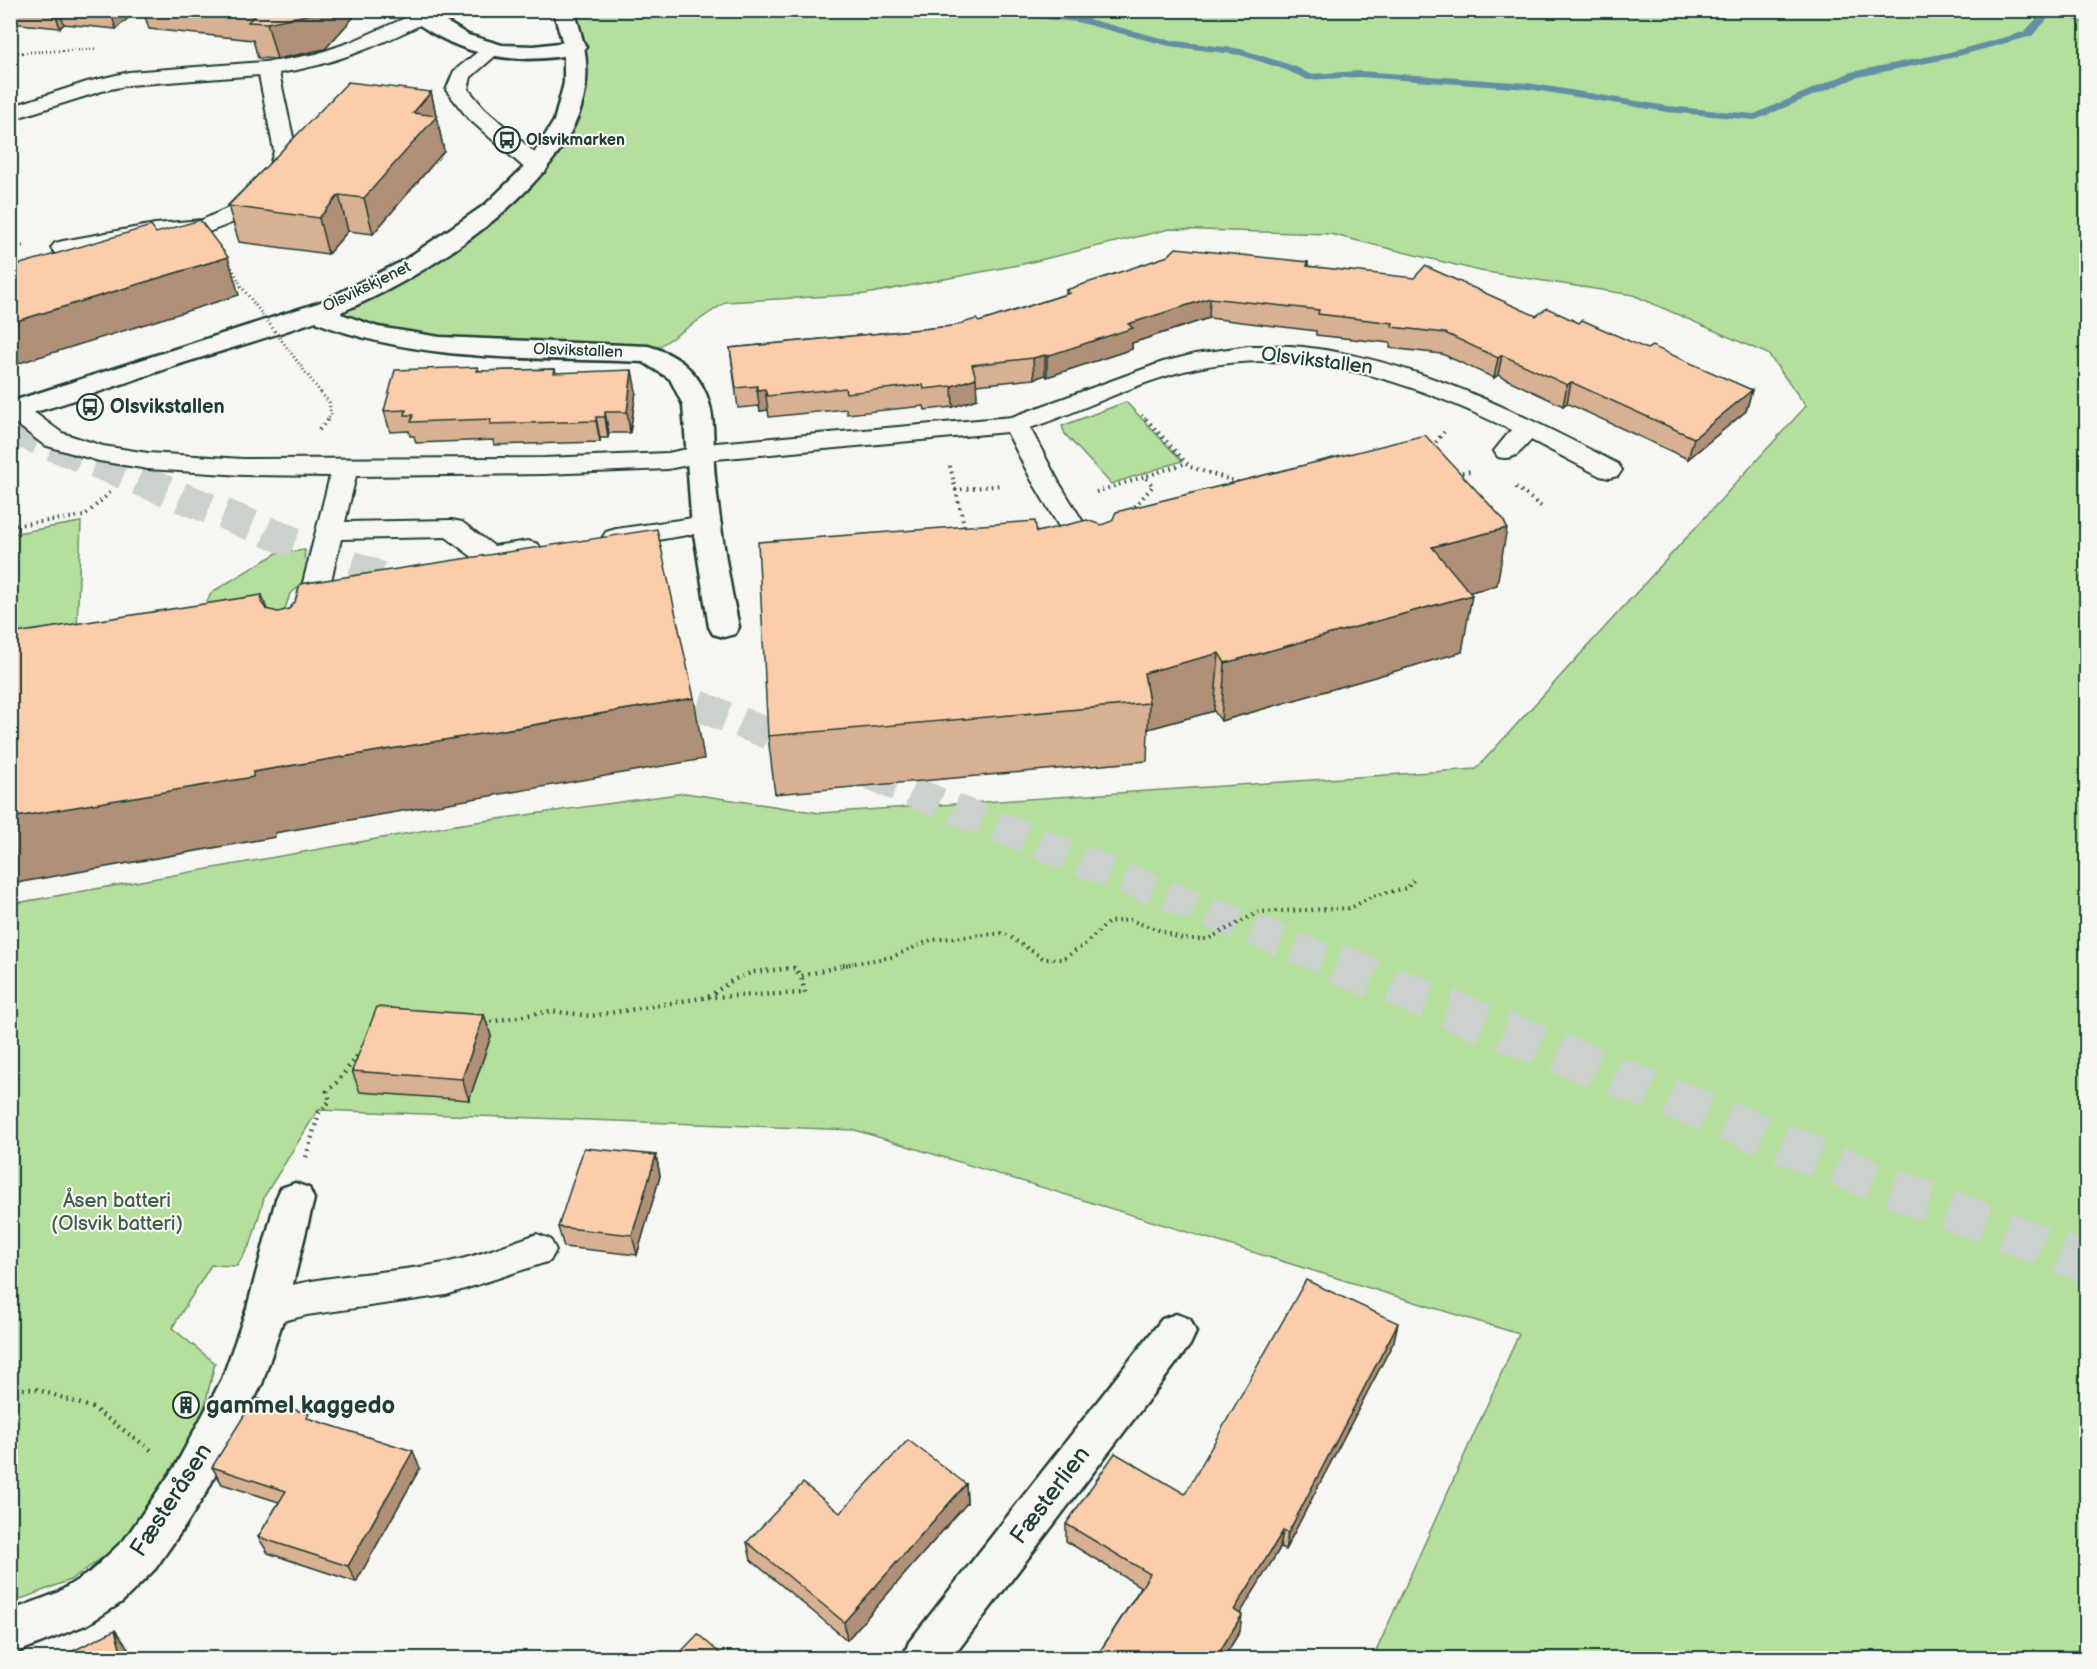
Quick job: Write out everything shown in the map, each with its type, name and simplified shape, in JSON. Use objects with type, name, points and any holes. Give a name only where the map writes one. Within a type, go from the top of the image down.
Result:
[{"type":"street","name":"Olsvikskjenet","points":[[13,410],[330,307],[412,266],[494,208],[537,167],[565,122],[575,83],[575,47],[563,10]]},
{"type":"street","points":[[417,14],[458,37],[492,50],[542,52],[575,47]]},
{"type":"street","name":"Olsvikstallen","points":[[330,307],[327,318],[357,331],[395,339],[463,346],[648,354],[669,363],[688,384],[698,411],[700,474],[715,584],[724,627]]},
{"type":"street","name":"Fæsteråsen","points":[[10,1633],[72,1609],[106,1587],[140,1554],[190,1479],[241,1384],[267,1308],[295,1199]]},
{"type":"street","name":"Fæsterlien","points":[[925,1659],[1176,1332]]},
{"type":"lane","points":[[10,114],[116,81],[147,76],[268,68],[327,56],[400,28],[417,14]]},
{"type":"lane","points":[[492,50],[461,75],[457,90],[476,113],[537,167]]},
{"type":"lane","points":[[63,248],[155,231],[206,226],[234,214],[280,166],[285,151],[268,68]]},
{"type":"lane","name":"Olsvikstallen","points":[[13,410],[53,439],[99,453],[148,461],[271,469],[657,462],[716,451],[1015,424],[1060,411],[1125,384],[1194,361],[1259,352],[1345,361],[1373,367],[1468,400],[1528,427],[1609,470]]},
{"type":"lane","points":[[1015,424],[1058,503],[1099,571]]},
{"type":"lane","points":[[1507,451],[1528,427]]},
{"type":"lane","points":[[301,647],[345,468]]},
{"type":"lane","points":[[592,541],[707,524]]},
{"type":"lane","points":[[328,531],[452,528],[480,563],[558,546]]},
{"type":"lane","points":[[267,1308],[307,1299],[446,1279],[537,1250]]},
{"type":"path","points":[[242,286],[321,393]]},
{"type":"path","points":[[1125,384],[1133,393],[1139,411],[1190,467],[1251,485]]},
{"type":"path","points":[[1432,448],[1468,400]]},
{"type":"path","points":[[1446,474],[1494,470],[1507,451]]},
{"type":"path","points":[[10,526],[84,516],[148,461]]},
{"type":"path","points":[[1058,503],[1187,464]]},
{"type":"path","points":[[1080,540],[1118,526],[1153,486],[1145,477]]},
{"type":"path","points":[[1518,488],[1542,507]]},
{"type":"path","points":[[955,490],[967,536]]},
{"type":"path","points":[[801,976],[853,962],[892,957],[931,940],[1004,933],[1044,959],[1064,959],[1084,945],[1108,922],[1130,920],[1183,939],[1208,939],[1259,912],[1351,908],[1372,896],[1407,888],[1416,878]]},
{"type":"path","points":[[481,1024],[551,1011],[591,1016],[708,998],[806,993],[801,976],[794,968],[753,972],[734,980],[708,998]]},
{"type":"path","points":[[295,1199],[319,1113],[330,1101],[327,1091],[336,1085],[341,1074],[365,1047]]},
{"type":"path","points":[[10,1389],[36,1389],[93,1407],[190,1479]]},
{"type":"green space","name":"Åsen batteri (Olsvik batteri)","points":[[2055,10],[2086,24],[2086,1658],[1373,1658],[1519,1334],[855,1130],[318,1110],[265,1195],[251,1243],[237,1266],[211,1265],[172,1328],[215,1363],[198,1434],[151,1511],[115,1549],[70,1580],[11,1603],[11,904],[455,825],[685,793],[820,813],[1476,769],[1806,406],[1768,354],[1633,295],[1480,271],[1330,234],[1170,229],[1023,264],[866,294],[726,302],[648,354],[463,346],[327,318],[494,209],[565,121],[563,11]]},
{"type":"green space","points":[[1126,402],[1182,461],[1111,484],[1065,434],[1062,426]]},
{"type":"green space","points":[[81,522],[77,629],[11,640],[11,534]]},
{"type":"green space","points":[[305,550],[304,559],[310,560],[305,582],[290,594],[279,627],[199,616],[212,592],[277,553]]},
{"type":"building","points":[[260,10],[319,10],[316,13],[267,23],[248,22]]},
{"type":"building","points":[[348,82],[431,92],[413,113],[437,116],[364,198],[339,195],[319,218],[228,206]]},
{"type":"building","points":[[200,220],[228,257],[10,323],[10,267],[151,226],[156,233]]},
{"type":"building","points":[[1176,248],[1308,262],[1307,266],[1414,278],[1425,266],[1536,316],[1547,308],[1579,323],[1582,320],[1647,349],[1652,346],[1752,390],[1694,438],[1571,382],[1567,385],[1502,355],[1498,358],[1445,333],[1392,327],[1393,323],[1318,314],[1319,310],[1210,298],[1128,324],[1133,328],[1047,356],[972,365],[976,378],[952,386],[924,389],[923,385],[846,393],[845,388],[767,396],[765,389],[757,390],[757,386],[736,388],[730,348],[953,326],[976,319],[979,322],[1070,293],[1066,290],[1168,256]]},
{"type":"building","points":[[478,367],[477,371],[555,369],[554,373],[632,370],[627,412],[605,412],[605,417],[596,417],[596,421],[490,424],[491,419],[411,422],[413,415],[405,415],[406,410],[384,411],[395,370]]},
{"type":"building","points":[[1425,435],[1503,519],[1507,528],[1432,547],[1472,595],[1225,663],[1219,653],[1144,673],[1149,703],[768,736],[758,542],[1035,521],[1037,532],[1087,520],[1101,525],[1112,521],[1116,512]]},
{"type":"building","points":[[657,529],[694,698],[253,772],[253,777],[10,818],[10,634],[262,595],[261,602],[266,609],[278,612],[289,609],[295,602],[300,584]]},
{"type":"building","points":[[377,1007],[484,1015],[462,1079],[352,1071]]},
{"type":"building","points":[[584,1148],[656,1155],[632,1235],[558,1227]]},
{"type":"building","points":[[1306,1280],[1398,1323],[1288,1533],[1283,1531],[1234,1610],[1242,1615],[1215,1659],[1095,1659],[1150,1574],[1066,1524],[1115,1453],[1185,1494]]},
{"type":"building","points":[[255,1398],[309,1414],[307,1418],[413,1451],[348,1566],[258,1537],[286,1491],[212,1467]]},
{"type":"building","points":[[908,1440],[966,1484],[844,1622],[747,1542],[803,1483],[840,1513]]},
{"type":"building","points":[[115,1630],[123,1659],[57,1659]]},
{"type":"building","points":[[698,1634],[726,1659],[674,1659]]},
{"type":"waterway","points":[[981,10],[1077,19],[1169,43],[1241,52],[1290,68],[1308,77],[1360,74],[1528,86],[1667,109],[1755,117],[1855,74],[1951,55],[2028,34],[2051,10]]},
{"type":"tunnel","points":[[10,428],[412,590]]},
{"type":"tunnel","points":[[655,688],[1340,965]]},
{"type":"tunnel","points":[[1336,963],[1893,1188],[2086,1263]]},
{"type":"place","name":"Olsvikmarken","points":[[507,140]]},
{"type":"place","name":"Olsvikstallen","points":[[90,407]]},
{"type":"place","name":"gammel kaggedo","points":[[186,1405]]}]
